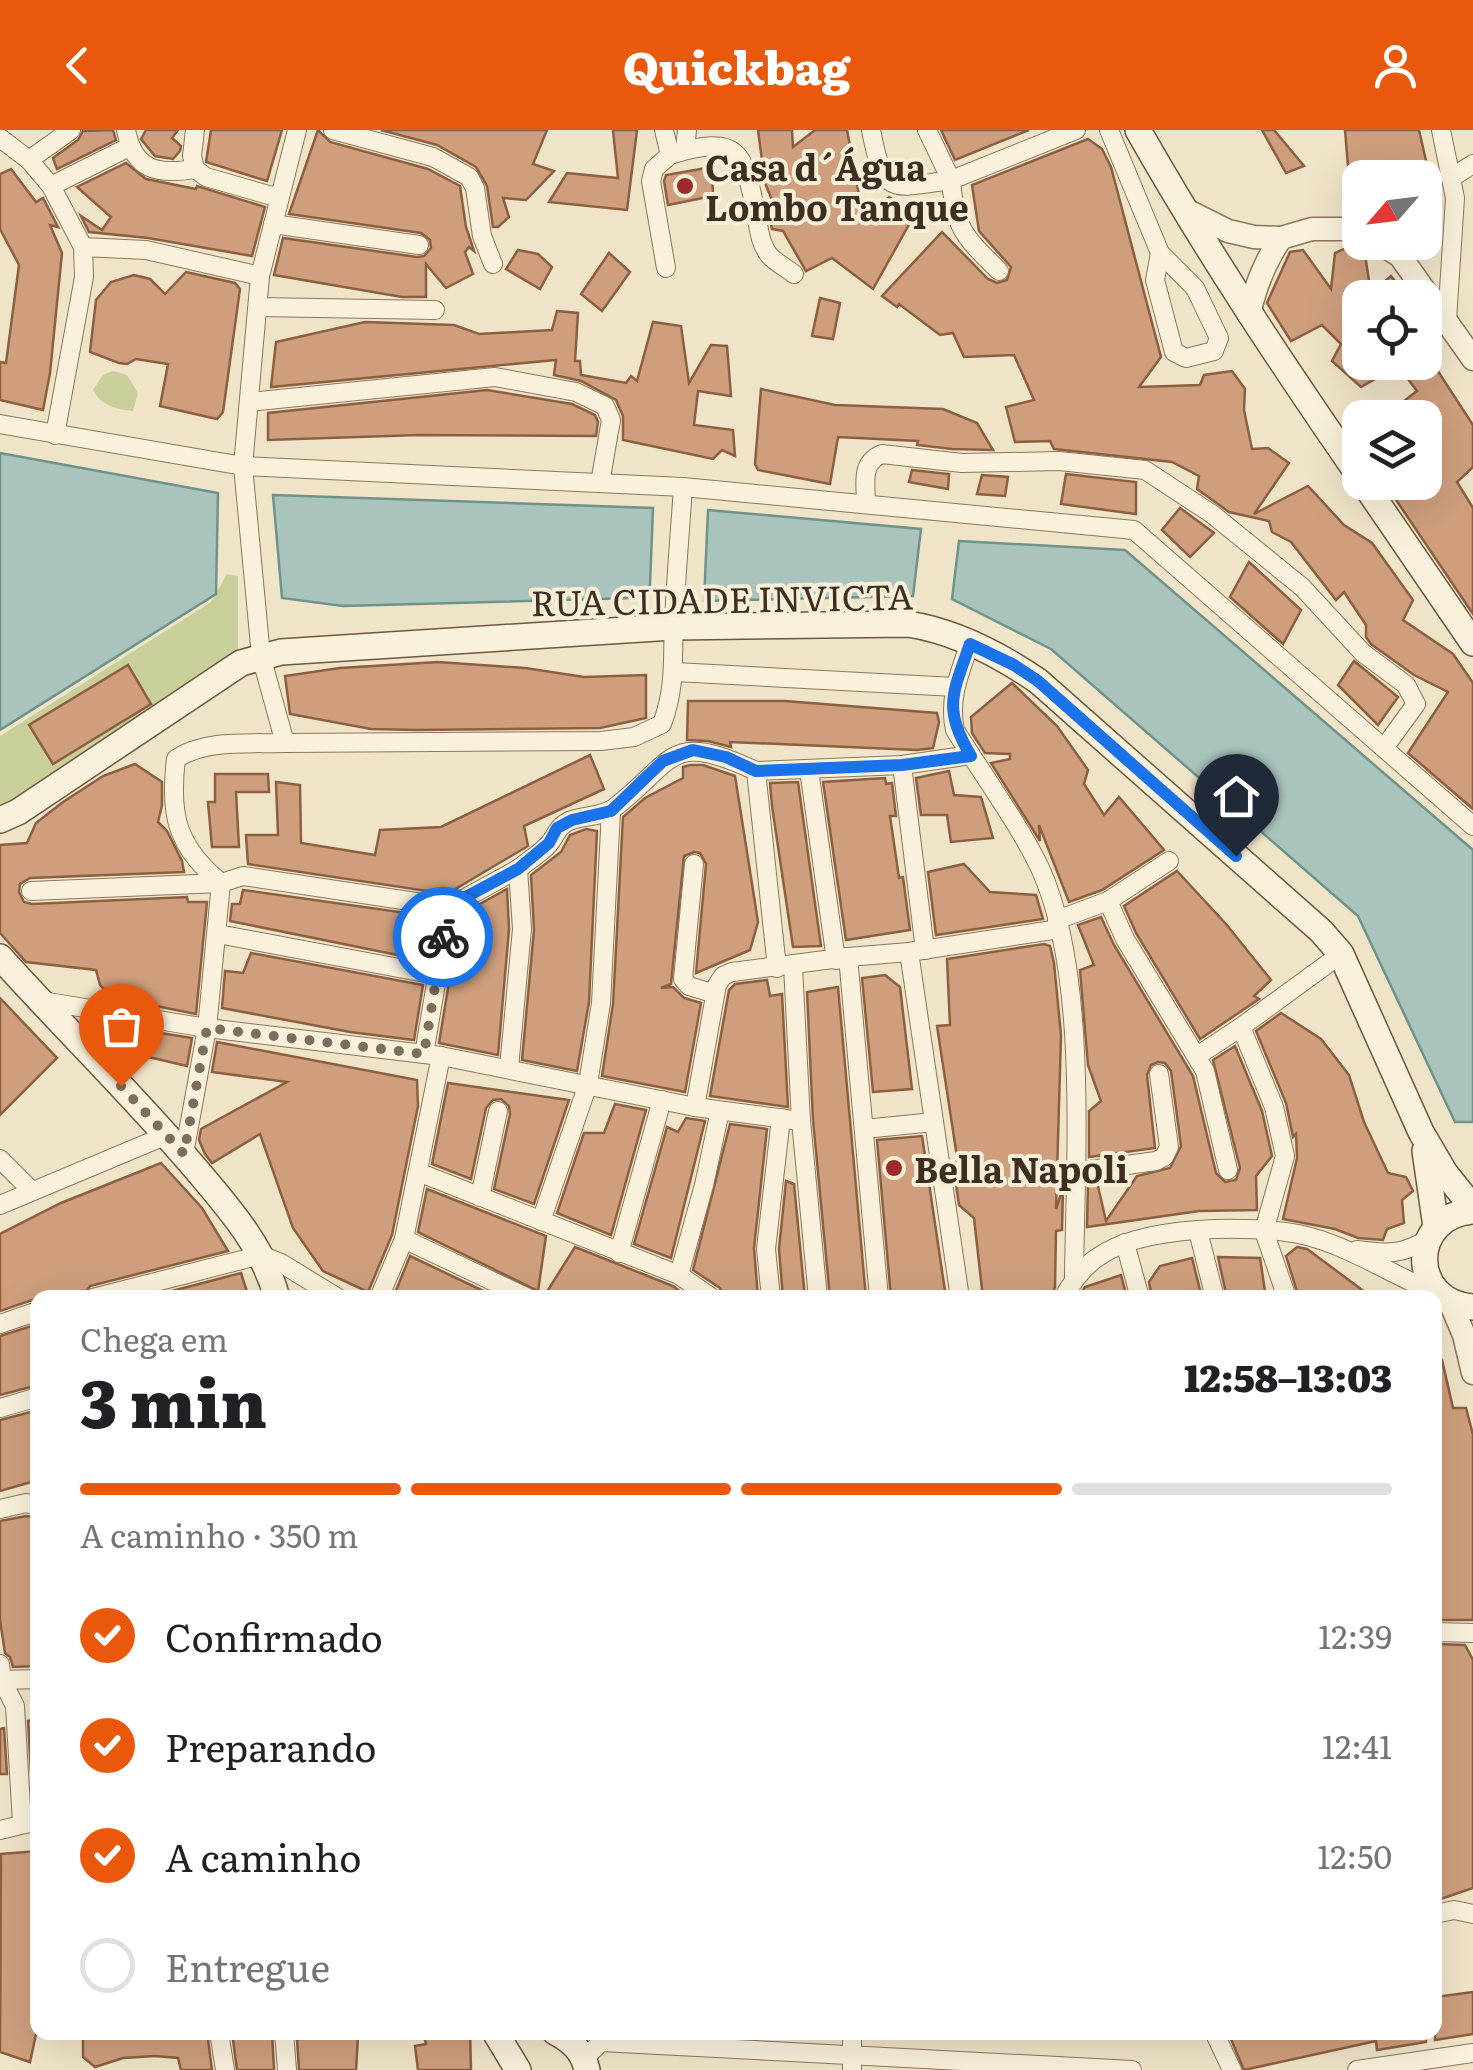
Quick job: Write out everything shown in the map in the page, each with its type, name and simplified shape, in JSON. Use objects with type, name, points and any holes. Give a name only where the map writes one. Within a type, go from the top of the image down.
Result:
[{"type":"main road","points":[[1138,130],[1249,315],[1342,451]]},
{"type":"main road","points":[[1376,500],[1473,644]]},
{"type":"main road","name":"RUA CIDADE INVICTA","points":[[0,831],[9,816],[241,663],[261,656],[673,627],[926,627],[1014,665],[1038,681],[1322,931],[1340,954],[1420,1132],[1473,1210]]},
{"type":"main road","points":[[2,959],[224,1202],[262,1255],[274,1290]]},
{"type":"main road","name":"RUA CIDADE INVICTA","points":[[1420,1132],[1431,1179],[1432,1233],[1425,1268],[1454,1301]]},
{"type":"main road","points":[[1432,1233],[1448,1218],[1473,1210]]},
{"type":"main road","points":[[570,2040],[580,2066]]},
{"type":"street","points":[[29,160],[72,130]]},
{"type":"street","points":[[195,130],[195,170]]},
{"type":"street","points":[[285,742],[261,656],[243,466],[260,276],[297,130]]},
{"type":"street","points":[[334,130],[433,157],[470,177],[482,236],[494,264]]},
{"type":"street","points":[[664,130],[677,153]]},
{"type":"street","points":[[677,153],[687,130]]},
{"type":"street","points":[[871,130],[878,168],[887,181],[902,187],[951,180],[1076,130]]},
{"type":"street","points":[[928,130],[951,180],[953,213],[968,240],[998,271]]},
{"type":"street","points":[[1108,130],[1160,253],[1196,288],[1219,338],[1214,351],[1186,358],[1174,352],[1155,280],[1160,253]]},
{"type":"street","points":[[1441,130],[1455,198],[1448,320]]},
{"type":"street","points":[[0,138],[29,160],[51,186],[83,247],[84,277],[55,435]]},
{"type":"street","points":[[51,186],[128,138],[152,169],[164,174],[195,170],[206,177],[279,198]]},
{"type":"street","points":[[666,268],[651,180],[654,170],[677,153],[721,146],[738,152],[746,164],[762,241],[770,256],[794,274]]},
{"type":"street","points":[[1451,178],[1473,164]]},
{"type":"street","points":[[1181,207],[1228,232],[1281,238],[1312,229],[1342,229]]},
{"type":"street","points":[[273,224],[420,244]]},
{"type":"street","points":[[1249,315],[1265,262],[1281,238]]},
{"type":"street","points":[[83,247],[146,250],[260,276]]},
{"type":"street","points":[[1403,260],[1473,359]]},
{"type":"street","points":[[258,307],[435,310]]},
{"type":"street","points":[[249,402],[496,377],[576,392],[605,406],[611,420],[600,483]]},
{"type":"street","points":[[0,424],[243,466],[683,487],[1134,530],[1473,826]]},
{"type":"street","points":[[866,504],[866,466],[870,458],[882,454],[962,463],[1059,462],[1145,470],[1212,514],[1302,587],[1363,652],[1406,685],[1416,704],[1384,748]]},
{"type":"street","points":[[221,883],[201,867],[182,843],[176,820],[176,759],[189,750],[285,742],[601,741],[634,737],[662,724],[672,698],[683,487]]},
{"type":"street","points":[[970,644],[955,687],[951,714],[955,730],[1040,868],[1058,924],[1067,978],[1076,1074],[1074,1279]]},
{"type":"street","points":[[674,672],[955,687]]},
{"type":"street","points":[[31,891],[221,883],[243,876],[449,906],[518,869],[549,843],[557,828],[572,820],[611,811],[663,761],[693,750],[726,757],[756,771],[902,765],[971,756]]},
{"type":"street","points":[[902,765],[934,1122],[959,1290]]},
{"type":"street","points":[[809,770],[842,959],[864,1129],[878,1290]]},
{"type":"street","points":[[756,771],[785,967],[817,1290]]},
{"type":"street","points":[[541,1221],[588,1084],[601,1004],[611,811]]},
{"type":"street","points":[[695,1107],[715,994],[723,976],[917,951],[1058,924],[1108,902],[1168,861]]},
{"type":"street","points":[[694,864],[683,980],[689,986],[715,994]]},
{"type":"street","points":[[508,1068],[522,929],[518,869]]},
{"type":"street","points":[[0,1205],[31,1190],[175,1144],[207,1028],[221,883]]},
{"type":"street","points":[[1108,902],[1125,938],[1205,1071],[1228,1170]]},
{"type":"street","points":[[382,1290],[404,1239],[418,1172],[433,1055],[436,975],[449,906]]},
{"type":"street","points":[[218,934],[436,975]]},
{"type":"street","points":[[1197,1056],[1340,954]]},
{"type":"street","points":[[42,1001],[207,1028],[433,1055],[695,1107],[801,1121]]},
{"type":"street","points":[[1242,1027],[1274,1107],[1285,1156],[1264,1231],[1285,1290]]},
{"type":"street","points":[[1075,1172],[1156,1162],[1164,1157],[1169,1146],[1159,1074]]},
{"type":"street","points":[[619,1252],[662,1100]]},
{"type":"street","points":[[480,1197],[498,1111]]},
{"type":"street","points":[[679,1275],[720,1111]]},
{"type":"street","points":[[770,1290],[766,1249],[781,1118]]},
{"type":"street","points":[[864,1129],[934,1122]]},
{"type":"street","points":[[0,1159],[31,1190]]},
{"type":"street","points":[[418,1172],[679,1275],[701,1290]]},
{"type":"street","points":[[1198,1230],[1213,1290]]},
{"type":"street","points":[[1068,1290],[1098,1256],[1126,1243],[1154,1234],[1198,1230],[1304,1236],[1430,1290]]},
{"type":"street","points":[[1337,1247],[1390,1255],[1412,1249],[1432,1233]]},
{"type":"street","points":[[404,1239],[511,1290]]},
{"type":"street","points":[[1126,1243],[1138,1290]]},
{"type":"street","points":[[124,1290],[262,1255],[323,1290]]},
{"type":"street","points":[[1454,1301],[1473,1373]]},
{"type":"street","points":[[0,1324],[30,1314]]},
{"type":"street","points":[[0,1408],[30,1399]]},
{"type":"street","points":[[0,1509],[30,1503]]},
{"type":"street","points":[[1442,1632],[1473,1633]]},
{"type":"street","points":[[0,1830],[30,1822],[1,1672],[30,1677]]},
{"type":"street","points":[[1442,1913],[1454,1910],[1473,1914]]},
{"type":"street","points":[[220,2040],[225,2070]]},
{"type":"street","points":[[285,2040],[287,2070]]},
{"type":"street","points":[[1218,2040],[1232,2070]]},
{"type":"street","points":[[580,2066],[602,2042],[852,2063],[1132,2070]]},
{"type":"street","points":[[1358,2070],[1473,2054]]},
{"type":"green space","points":[[113,371],[127,375],[138,393],[133,411],[110,406],[93,390],[103,375]]},
{"type":"green space","points":[[227,574],[238,576],[238,656],[0,814],[0,736],[211,602]]},
{"type":"water","points":[[0,453],[218,493],[216,594],[0,730]]},
{"type":"water","points":[[273,495],[653,508],[650,585],[633,598],[343,606],[282,598]]},
{"type":"water","points":[[708,510],[921,529],[913,596],[704,601]]},
{"type":"water","points":[[959,541],[1125,550],[1473,850],[1473,1122],[1455,1122],[1358,916],[1051,649],[952,599]]},
{"type":"building","points":[[113,130],[116,140],[57,169],[53,158],[78,140],[83,131]]},
{"type":"building","points":[[146,130],[178,130],[172,138],[181,146],[180,151],[173,159],[155,156],[141,139]]},
{"type":"building","points":[[211,130],[282,130],[267,181],[206,162]]},
{"type":"building","points":[[318,130],[330,142],[428,169],[460,186],[474,251],[469,247],[465,252],[473,274],[446,288],[426,264],[426,297],[402,297],[274,275],[283,238],[417,257],[431,248],[430,240],[421,233],[289,214]]},
{"type":"building","points":[[381,130],[547,130],[533,164],[554,171],[526,200],[503,198],[509,217],[493,227],[487,186],[476,167],[437,145]]},
{"type":"building","points":[[613,130],[637,130],[627,210],[549,202],[567,173],[618,178]]},
{"type":"building","points":[[758,130],[792,130],[793,147],[815,130],[847,130],[859,195],[870,218],[889,197],[916,212],[873,289],[832,258],[806,271],[783,231],[772,229],[768,212],[776,210],[765,183]]},
{"type":"building","points":[[941,130],[1029,130],[955,160]]},
{"type":"building","points":[[1262,130],[1274,130],[1304,166],[1286,173]]},
{"type":"building","points":[[1345,130],[1419,130],[1426,160],[1348,160]]},
{"type":"building","points":[[1088,139],[1102,149],[1111,167],[1161,357],[1139,387],[1200,385],[1204,375],[1232,371],[1245,389],[1244,410],[1252,449],[1268,448],[1289,463],[1254,514],[1308,486],[1344,525],[1372,543],[1413,600],[1403,620],[1453,654],[1473,683],[1473,809],[1408,753],[1448,692],[1414,675],[1371,644],[1366,637],[1366,625],[1344,592],[1336,600],[1291,542],[1272,532],[1269,521],[1229,512],[1197,489],[1199,476],[1172,462],[1054,449],[1050,441],[1015,442],[1006,407],[1034,400],[1014,355],[964,357],[953,333],[940,335],[882,296],[942,232],[988,279],[997,283],[1007,280],[1011,267],[979,231],[972,185]]},
{"type":"building","points":[[126,163],[146,179],[196,189],[197,186],[265,207],[252,256],[89,232],[81,216],[102,230],[111,217],[77,187]]},
{"type":"building","name":"Casa d´Água Lombo Tanque","points":[[712,167],[713,196],[668,205],[666,175]]},
{"type":"building","points":[[11,169],[36,202],[43,198],[58,227],[50,225],[62,253],[43,410],[0,400],[0,362],[6,363],[19,265],[0,229],[0,174]]},
{"type":"building","points":[[518,250],[538,254],[552,267],[540,289],[506,269]]},
{"type":"building","points":[[1303,250],[1331,289],[1335,253],[1342,250],[1342,260],[1366,260],[1369,280],[1342,280],[1342,370],[1332,361],[1341,344],[1322,325],[1291,341],[1267,303],[1290,252]]},
{"type":"building","points":[[609,253],[630,272],[602,311],[581,294]]},
{"type":"building","points":[[186,272],[235,283],[240,289],[223,412],[217,419],[160,406],[168,364],[136,359],[119,363],[90,352],[96,300],[111,282],[134,275],[150,279],[165,294]]},
{"type":"building","points":[[820,298],[840,303],[833,339],[812,336]]},
{"type":"building","points":[[557,311],[578,313],[575,361],[580,361],[581,375],[626,383],[631,376],[637,381],[653,322],[681,326],[689,383],[711,345],[727,346],[731,396],[698,391],[694,425],[733,430],[735,456],[722,450],[713,459],[623,440],[623,416],[616,400],[581,381],[554,375],[556,360],[271,387],[276,342],[365,322],[454,325],[479,334],[552,330]]},
{"type":"building","points":[[1442,377],[1473,425],[1473,467],[1457,482],[1473,508],[1473,614],[1396,500],[1442,500],[1442,400],[1405,400],[1417,391],[1409,380]]},
{"type":"building","points":[[1353,380],[1373,380],[1361,387]]},
{"type":"building","points":[[761,389],[835,405],[943,409],[977,423],[993,450],[838,437],[830,484],[758,470],[755,464]]},
{"type":"building","points":[[487,390],[572,404],[595,415],[596,436],[419,435],[268,440],[268,413]]},
{"type":"building","points":[[912,470],[949,474],[948,489],[909,482]]},
{"type":"building","points":[[1066,474],[1136,482],[1136,514],[1061,504]]},
{"type":"building","points":[[982,475],[1008,477],[1005,496],[977,494]]},
{"type":"building","points":[[1180,508],[1214,533],[1190,557],[1162,530]]},
{"type":"building","points":[[1249,562],[1301,610],[1283,644],[1230,597]]},
{"type":"building","points":[[1354,661],[1398,697],[1378,725],[1338,685]]},
{"type":"building","points":[[438,662],[584,677],[646,675],[646,718],[600,728],[416,730],[371,729],[290,714],[285,676]]},
{"type":"building","points":[[128,665],[151,704],[53,764],[29,725]]},
{"type":"building","points":[[1012,683],[1057,726],[1088,770],[1084,784],[1104,815],[1119,797],[1164,850],[1102,890],[1069,902],[1039,825],[1040,841],[991,763],[1010,759],[1010,754],[985,753],[972,733],[971,717]]},
{"type":"building","points":[[688,701],[785,701],[937,713],[939,722],[933,748],[917,750],[730,742],[731,747],[687,740]]},
{"type":"building","points":[[590,755],[604,789],[524,826],[528,846],[447,894],[248,864],[246,835],[278,835],[276,782],[300,785],[301,843],[375,855],[380,830],[441,827]]},
{"type":"building","points":[[135,764],[162,782],[158,822],[167,831],[184,872],[30,878],[20,884],[19,892],[24,902],[32,904],[187,897],[188,902],[207,902],[196,1014],[111,997],[100,985],[96,970],[26,962],[0,933],[0,845],[27,843],[36,823],[63,802],[103,776]]},
{"type":"building","points":[[703,765],[735,776],[758,922],[750,950],[696,973],[706,864],[700,853],[684,856],[671,984],[661,988],[673,987],[684,998],[701,1003],[685,1092],[602,1076],[613,1004],[623,817],[645,798],[683,778],[683,767]]},
{"type":"building","points":[[949,771],[954,795],[981,797],[993,838],[951,842],[947,815],[921,815],[916,778]]},
{"type":"building","points":[[215,774],[268,774],[269,792],[236,792],[239,847],[212,847],[208,802],[215,802]]},
{"type":"building","points":[[885,778],[886,784],[892,783],[896,816],[890,816],[910,930],[846,940],[823,782]]},
{"type":"building","points":[[798,782],[821,946],[793,947],[772,806],[770,783]]},
{"type":"building","points":[[586,829],[597,831],[589,1002],[577,1071],[522,1060],[534,930],[531,875],[561,852],[570,835]]},
{"type":"building","points":[[964,864],[990,892],[1036,895],[1043,919],[936,935],[928,872]]},
{"type":"building","points":[[1177,871],[1271,980],[1254,996],[1259,999],[1200,1039],[1124,906]]},
{"type":"building","points":[[507,889],[509,929],[498,1055],[439,1043],[460,915]]},
{"type":"building","points":[[243,890],[435,917],[427,961],[230,921],[232,904],[240,904]]},
{"type":"building","points":[[1101,917],[1193,1076],[1216,1173],[1225,1182],[1236,1180],[1240,1168],[1213,1060],[1235,1046],[1262,1111],[1272,1156],[1256,1176],[1257,1210],[1199,1211],[1087,1227],[1088,1183],[1097,1182],[1106,1221],[1137,1176],[1170,1168],[1181,1146],[1171,1071],[1165,1063],[1158,1062],[1151,1065],[1147,1075],[1155,1148],[1089,1157],[1089,1111],[1101,1101],[1088,1065],[1080,970],[1094,965],[1078,925]]},
{"type":"building","points":[[1050,946],[1061,1035],[1056,1209],[1063,1188],[1062,1230],[1056,1231],[1054,1290],[982,1290],[974,1218],[959,1205],[954,1171],[957,1157],[937,1026],[950,1025],[947,959]]},
{"type":"building","points":[[251,953],[423,985],[414,1040],[222,1008],[225,971],[243,973]]},
{"type":"building","points":[[885,975],[900,987],[912,1089],[873,1092],[862,978]]},
{"type":"building","points":[[767,980],[770,996],[782,994],[788,1107],[710,1096],[729,990],[735,984]]},
{"type":"building","points":[[838,987],[865,1290],[829,1290],[813,1120],[807,992]]},
{"type":"building","points":[[0,998],[57,1058],[0,1115]]},
{"type":"building","points":[[1281,1013],[1321,1039],[1349,1075],[1364,1122],[1388,1173],[1406,1177],[1413,1191],[1402,1200],[1404,1223],[1387,1229],[1383,1240],[1358,1238],[1335,1229],[1283,1219],[1297,1158],[1296,1134],[1293,1137],[1286,1103],[1256,1031]]},
{"type":"building","points":[[129,1028],[192,1038],[187,1066],[127,1052]]},
{"type":"building","points":[[217,1042],[417,1080],[418,1106],[392,1235],[369,1290],[323,1271],[293,1228],[260,1134],[212,1163],[199,1140],[201,1129],[287,1082],[212,1072]]},
{"type":"building","points":[[448,1083],[569,1100],[534,1204],[494,1189],[510,1114],[509,1106],[501,1099],[493,1100],[486,1108],[471,1179],[432,1164]]},
{"type":"building","points":[[615,1104],[646,1110],[611,1235],[557,1213],[584,1133],[604,1133]]},
{"type":"building","points":[[686,1118],[705,1121],[671,1258],[634,1244],[667,1127],[678,1132]]},
{"type":"building","points":[[730,1124],[767,1129],[754,1248],[757,1290],[721,1290],[693,1270]]},
{"type":"building","points":[[922,1136],[945,1290],[890,1290],[877,1140]]},
{"type":"building","points":[[161,1163],[202,1208],[228,1251],[90,1286],[87,1290],[30,1290],[30,1301],[0,1311],[0,1234],[61,1203]]},
{"type":"building","points":[[786,1181],[794,1184],[804,1290],[782,1290],[779,1249]]},
{"type":"building","points":[[427,1189],[546,1236],[538,1290],[536,1290],[418,1232]]},
{"type":"building","points":[[575,1247],[678,1290],[548,1290]]},
{"type":"building","points":[[1297,1247],[1307,1249],[1362,1290],[1297,1290],[1286,1256]]},
{"type":"building","points":[[410,1256],[481,1290],[396,1290]]},
{"type":"building","points":[[1218,1257],[1260,1258],[1265,1290],[1225,1290]]},
{"type":"building","points":[[1192,1258],[1200,1290],[1150,1290],[1149,1282],[1160,1266]]},
{"type":"building","points":[[241,1273],[246,1290],[176,1290]]},
{"type":"building","points":[[1121,1275],[1125,1290],[1083,1290]]},
{"type":"building","points":[[30,1327],[30,1387],[0,1395],[0,1336]]},
{"type":"building","points":[[1442,1360],[1453,1408],[1466,1408],[1473,1435],[1473,1620],[1442,1620]]},
{"type":"building","points":[[30,1412],[30,1482],[0,1491],[0,1420]]},
{"type":"building","points":[[30,1517],[30,1666],[13,1667],[5,1653],[0,1620],[0,1521]]},
{"type":"building","points":[[1442,1644],[1465,1645],[1473,1660],[1473,1888],[1442,1899]]},
{"type":"building","points":[[4,1728],[7,1774],[0,1774],[0,1729]]},
{"type":"building","points":[[30,1852],[30,2040],[35,2040],[30,2062],[0,2052],[1,1854]]},
{"type":"building","points":[[1473,1992],[1473,2034],[1442,2039],[1442,1996]]},
{"type":"building","points":[[83,2040],[208,2040],[212,2070],[181,2070],[178,2058],[155,2056],[123,2058],[95,2067],[83,2057]]},
{"type":"building","points":[[233,2040],[272,2040],[274,2070],[237,2070]]},
{"type":"building","points":[[297,2040],[358,2040],[356,2070],[299,2070]]},
{"type":"building","points":[[425,2040],[470,2040],[471,2070],[418,2070],[415,2046],[426,2044]]},
{"type":"building","points":[[1231,2040],[1426,2040],[1377,2050],[1376,2041],[1244,2070]]},
{"type":"way so far","points":[[121,1086],[184,1154],[207,1028],[424,1054],[443,937]]},
{"type":"place","name":"Casa d´Água Lombo Tanque","points":[[685,186]]},
{"type":"place","name":"Bella Napoli","points":[[894,1168]]},
{"type":"route","points":[[443,937],[449,906],[518,869],[549,843],[557,828],[572,820],[611,811],[663,761],[693,750],[726,757],[756,771],[902,765],[971,756],[955,730],[951,714],[955,687],[970,644],[1038,681],[1236,856]]}]
